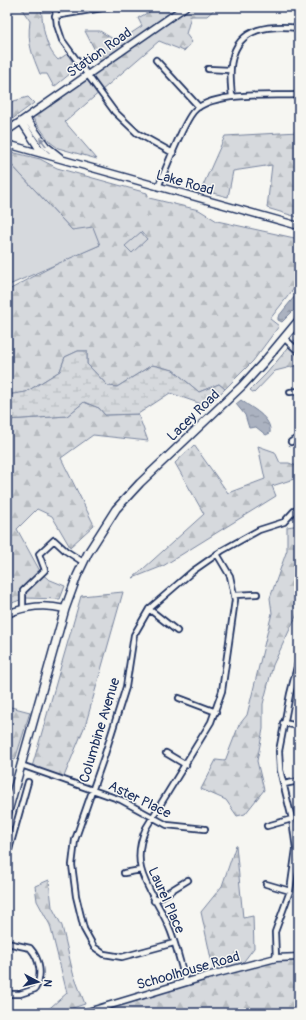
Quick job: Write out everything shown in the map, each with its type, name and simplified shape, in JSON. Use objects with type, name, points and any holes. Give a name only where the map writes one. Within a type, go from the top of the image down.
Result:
[{"type":"main road","name":"Lacey Road","points":[[7,815],[65,609],[76,576],[83,562],[116,509],[242,386],[299,320]]},
{"type":"street","points":[[55,7],[55,16],[62,40],[114,111],[127,125],[146,139],[173,153]]},
{"type":"street","points":[[55,16],[108,7]]},
{"type":"street","name":"Station Road","points":[[24,119],[186,7]]},
{"type":"street","points":[[232,97],[230,70],[234,52],[240,44],[252,32],[269,26],[299,28]]},
{"type":"street","points":[[156,60],[199,107]]},
{"type":"street","points":[[208,69],[230,70]]},
{"type":"street","points":[[158,187],[190,116],[199,107],[212,100],[232,97],[299,95]]},
{"type":"street","points":[[7,131],[24,119],[38,147],[49,157]]},
{"type":"street","name":"Lake Road","points":[[24,119],[54,154],[65,160]]},
{"type":"street","name":"Lake Road","points":[[7,144],[299,226]]},
{"type":"street","points":[[284,338],[299,352]]},
{"type":"street","points":[[290,392],[299,391]]},
{"type":"street","points":[[291,442],[299,437]]},
{"type":"street","name":"Columbine Avenue","points":[[104,954],[94,947],[84,929],[73,878],[72,865],[75,840],[126,687],[134,635],[149,608],[171,589],[217,554],[239,540],[259,530],[284,522],[294,512]]},
{"type":"street","points":[[23,608],[24,591],[45,570],[39,554],[54,540],[66,551],[83,562]]},
{"type":"street","name":"Laurel Place","points":[[186,982],[164,916],[154,901],[144,881],[141,870],[141,845],[152,818],[186,765],[216,712],[225,676],[234,615],[234,596],[230,576],[217,554]]},
{"type":"street","points":[[234,596],[257,594]]},
{"type":"street","points":[[7,614],[23,608],[52,606],[65,609]]},
{"type":"street","points":[[149,608],[177,631]]},
{"type":"street","points":[[276,958],[275,932],[290,891],[296,849],[292,819],[279,756],[284,723],[299,659]]},
{"type":"street","points":[[179,698],[216,712]]},
{"type":"street","points":[[284,723],[299,726]]},
{"type":"street","points":[[166,753],[186,765]]},
{"type":"street","name":"Aster Place","points":[[21,765],[121,800],[167,826],[206,829]]},
{"type":"street","points":[[284,784],[299,781]]},
{"type":"street","points":[[7,857],[28,782]]},
{"type":"street","points":[[267,826],[292,819]]},
{"type":"street","points":[[124,873],[141,870]]},
{"type":"street","points":[[154,901],[188,880]]},
{"type":"street","points":[[266,884],[290,891]]},
{"type":"street","points":[[7,943],[30,948],[38,960],[40,972],[35,988],[20,994],[7,994]]},
{"type":"street","points":[[100,959],[104,954],[122,957],[174,943]]},
{"type":"street","name":"Schoolhouse Road","points":[[84,1013],[186,982],[276,958],[299,957]]},
{"type":"green space","points":[[23,7],[41,7],[45,35],[53,54],[58,60],[67,54],[77,68],[54,87],[47,74],[40,74],[31,49],[29,36],[30,21],[23,11]]},
{"type":"green space","points":[[158,7],[217,7],[207,16],[191,16],[186,34],[192,42],[184,51],[159,41],[65,122],[97,159],[58,148],[50,142],[30,114],[102,64],[85,31],[100,31],[118,42],[142,26],[138,18]]},
{"type":"green space","points":[[28,97],[34,103],[7,123],[7,103]]},
{"type":"green space","points":[[299,132],[299,212],[297,217],[267,208],[272,165],[233,171],[228,197],[201,190],[225,136]]},
{"type":"green space","points":[[7,151],[40,159],[57,168],[147,193],[149,198],[199,210],[217,221],[299,239],[299,282],[270,319],[279,326],[253,361],[225,389],[219,384],[199,392],[173,370],[152,365],[117,387],[108,386],[87,364],[87,351],[78,351],[65,357],[60,371],[26,392],[7,395],[7,291],[64,260],[100,245],[72,230],[7,160]]},
{"type":"green space","points":[[7,160],[72,230],[93,227],[100,245],[7,286]]},
{"type":"green space","points":[[141,232],[147,239],[132,253],[125,246]]},
{"type":"green space","points":[[299,335],[299,365],[275,371],[254,393],[250,390],[266,374]]},
{"type":"green space","points":[[78,351],[87,351],[87,364],[108,386],[117,387],[152,365],[173,370],[199,392],[219,384],[225,389],[207,406],[170,393],[138,414],[105,415],[99,408],[84,402],[67,416],[7,420],[7,395],[26,392],[60,371],[65,357]]},
{"type":"green space","points":[[84,402],[99,408],[105,415],[138,414],[148,441],[93,435],[61,458],[94,525],[70,547],[52,516],[37,509],[17,529],[41,573],[48,579],[65,586],[60,599],[25,598],[7,605],[7,420],[67,416]]},
{"type":"green space","points":[[194,445],[228,493],[265,479],[258,446],[275,452],[280,463],[289,463],[299,467],[299,481],[297,478],[272,486],[276,496],[163,566],[133,578],[204,514],[175,463]]},
{"type":"green space","points":[[299,525],[299,610],[273,665],[263,704],[263,729],[257,761],[264,790],[245,814],[237,816],[226,800],[201,789],[216,760],[225,761],[239,725],[247,715],[272,613],[270,598],[287,550],[287,527]]},
{"type":"green space","points":[[123,592],[86,723],[63,779],[32,767],[81,596]]},
{"type":"green space","points":[[7,706],[30,712],[15,760],[7,756]]},
{"type":"green space","points":[[236,845],[243,918],[253,916],[254,948],[241,965],[299,958],[299,1013],[98,1013],[214,973],[201,912],[222,886]]},
{"type":"green space","points":[[49,880],[52,907],[62,926],[73,973],[85,1004],[57,1013],[44,1013],[67,993],[50,925],[37,901],[35,886]]},
{"type":"water","points":[[299,291],[299,305],[282,322],[278,320],[278,317]]},
{"type":"water","points":[[241,400],[268,422],[270,433],[266,435],[256,427],[249,428],[245,415],[236,404]]}]
